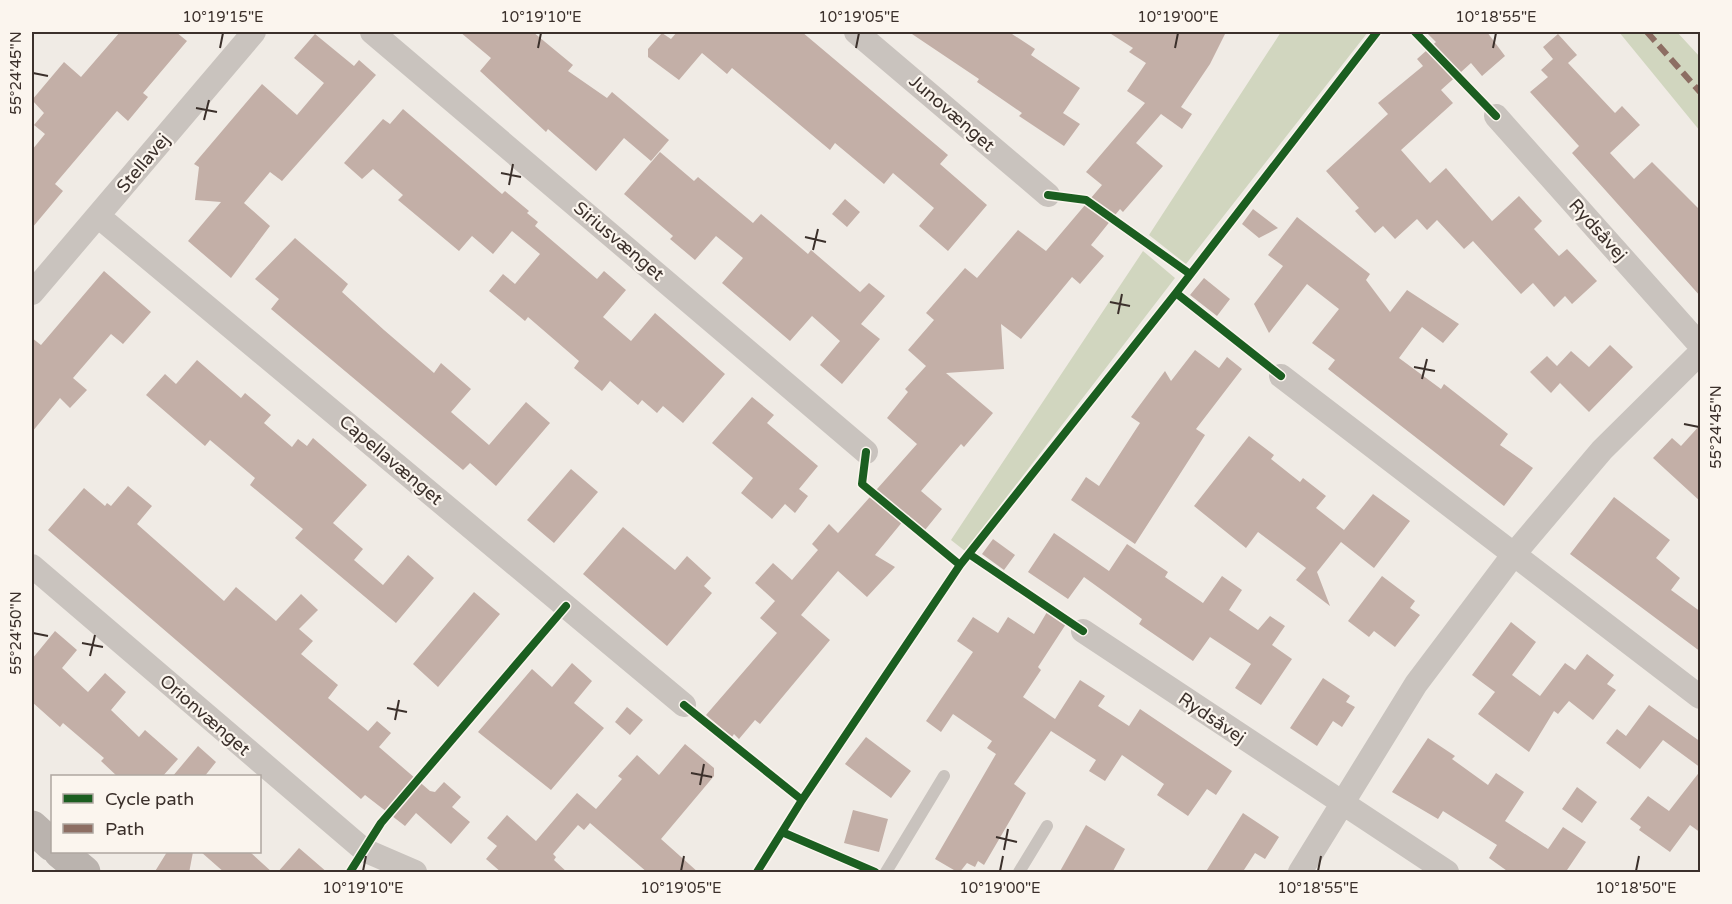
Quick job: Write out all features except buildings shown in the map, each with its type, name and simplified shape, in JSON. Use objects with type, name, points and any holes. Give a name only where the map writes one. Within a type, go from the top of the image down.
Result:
[{"type":"main road","points":[[32,827],[51,844]]},
{"type":"main road","points":[[61,853],[84,873]]},
{"type":"street","name":"Stellavej","points":[[32,293],[254,32]]},
{"type":"street","name":"Siriusvænget","points":[[372,32],[866,452]]},
{"type":"street","name":"Junovænget","points":[[856,32],[1048,195]]},
{"type":"street","name":"Rydsåvej","points":[[1496,116],[1701,345]]},
{"type":"street","name":"Capellavænget","points":[[98,216],[684,705]]},
{"type":"street","points":[[1300,873],[1416,684],[1514,554],[1602,450],[1701,353]]},
{"type":"street","points":[[1281,376],[1701,697]]},
{"type":"street","name":"Orionvænget","points":[[32,566],[364,850],[415,873]]},
{"type":"street","name":"Rydsåvej","points":[[1083,631],[1447,873]]},
{"type":"lane","points":[[886,873],[944,776]]},
{"type":"lane","points":[[1019,873],[1047,826]]},
{"type":"green space","points":[[1281,32],[1368,32],[1186,264],[1149,235]]},
{"type":"green space","points":[[1619,32],[1677,32],[1700,57],[1700,131]]},
{"type":"green space","points":[[1143,251],[1175,278],[965,551],[951,540]]},
{"type":"marked path","points":[[1647,32],[1700,92]]},
{"type":"cycle path","points":[[757,872],[802,800],[960,565],[1176,293],[1377,32]]},
{"type":"cycle path","points":[[1415,32],[1496,116]]},
{"type":"cycle path","points":[[1048,195],[1086,200],[1190,274]]},
{"type":"cycle path","points":[[1176,293],[1281,376]]},
{"type":"cycle path","points":[[866,452],[862,484],[960,565]]},
{"type":"cycle path","points":[[969,554],[1083,631]]},
{"type":"cycle path","points":[[350,872],[381,823],[566,606]]},
{"type":"cycle path","points":[[684,705],[802,800]]},
{"type":"cycle path","points":[[782,832],[875,872]]}]
